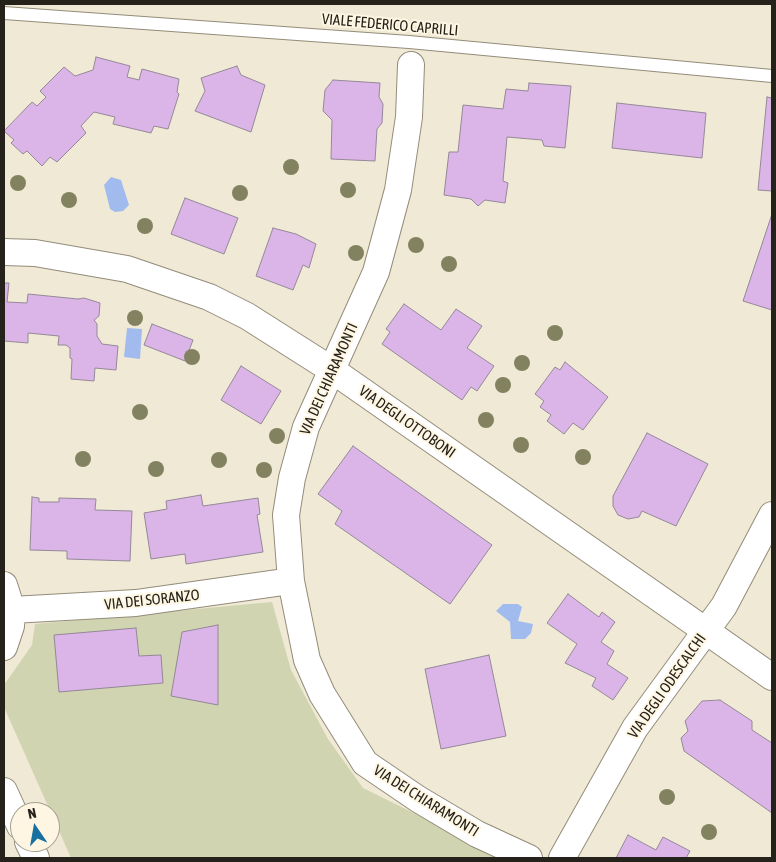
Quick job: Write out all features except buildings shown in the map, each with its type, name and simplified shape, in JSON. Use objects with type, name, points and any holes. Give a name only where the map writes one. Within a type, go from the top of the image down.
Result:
[{"type":"street","name":"VIA DEI CHIARAMONTI","points":[[411,65],[409,116],[396,201],[376,272],[306,427],[292,478],[286,515],[291,580],[307,660],[322,694],[365,763],[418,800],[477,834],[529,858]]},
{"type":"street","name":"VIA DEGLI OTTOBONI","points":[[4,252],[35,253],[127,269],[209,297],[247,316],[332,370],[772,677]]},
{"type":"street","name":"VIA DEGLI ODESCALCHI","points":[[562,858],[636,728],[724,606],[772,515]]},
{"type":"street","name":"VIA DEI SORANZO","points":[[12,610],[136,603],[291,580]]},
{"type":"street","points":[[4,585],[12,610],[11,626],[4,647]]},
{"type":"street","points":[[4,791],[10,804]]},
{"type":"lane","name":"VIALE FEDERICO CAPRILLI","points":[[4,13],[409,42],[772,76]]},
{"type":"green space","points":[[272,602],[291,670],[328,739],[363,788],[505,858],[71,858],[60,833],[60,802],[46,802],[4,707],[4,685],[32,645],[35,624]]},
{"type":"water","points":[[111,177],[121,180],[129,205],[123,211],[115,212],[110,209],[104,185]]},
{"type":"water","points":[[127,328],[142,329],[140,359],[124,357]]},
{"type":"water","points":[[503,604],[518,604],[522,607],[518,621],[533,624],[531,633],[525,639],[511,639],[510,622],[496,611]]}]
